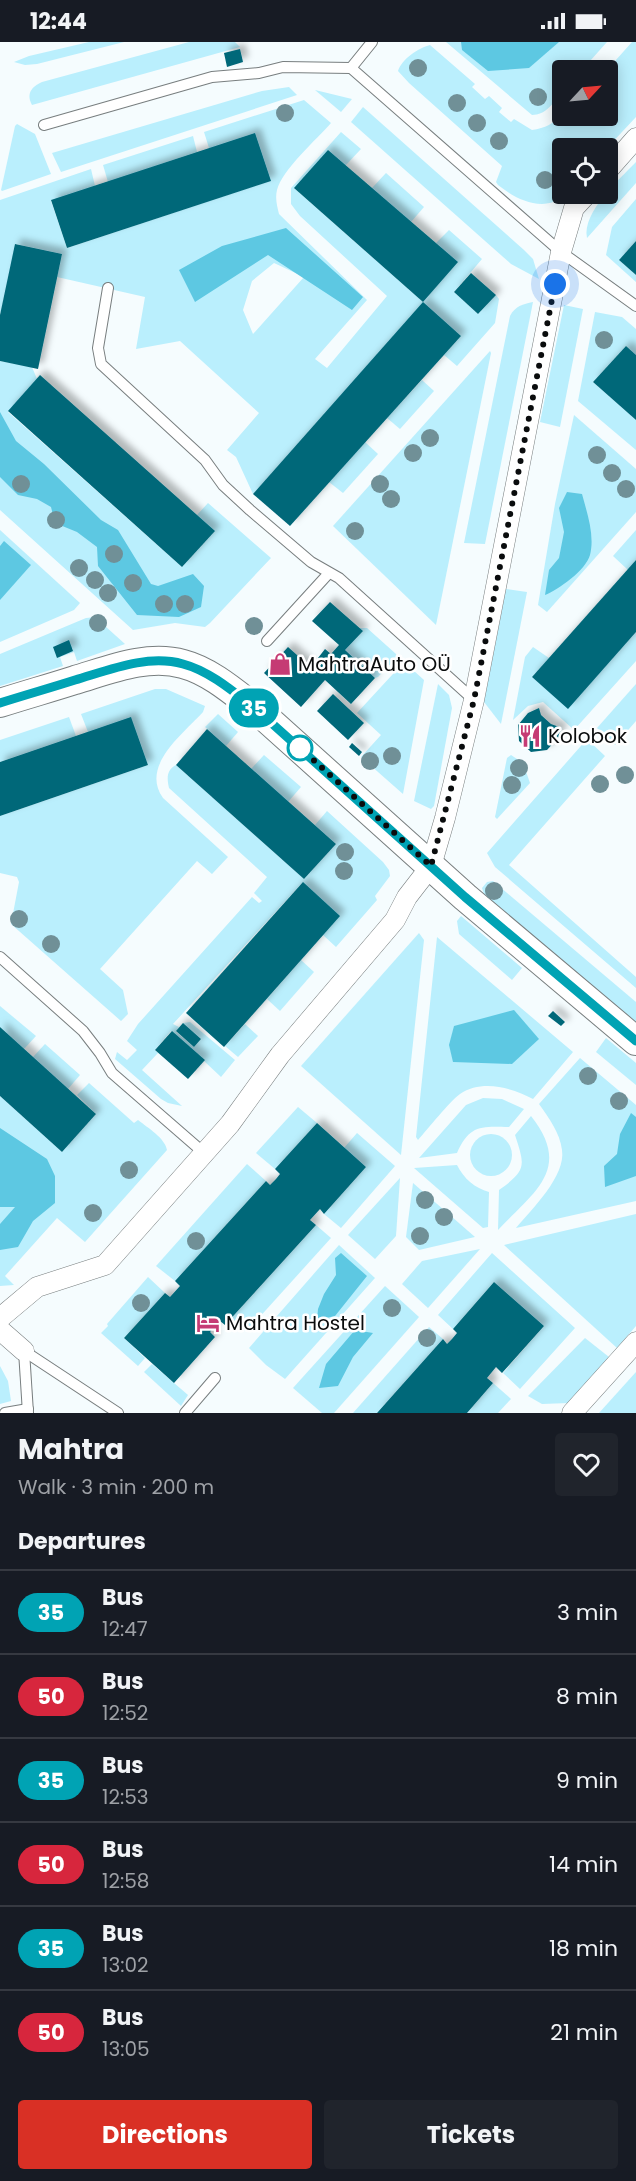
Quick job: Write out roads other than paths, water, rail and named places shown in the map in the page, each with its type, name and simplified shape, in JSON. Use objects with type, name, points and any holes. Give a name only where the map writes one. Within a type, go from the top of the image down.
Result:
[{"type":"street","points":[[618,159],[636,138]]},
{"type":"street","points":[[0,1318],[37,1287],[105,1265],[230,1124],[280,1055],[395,920],[407,897],[431,866],[474,700],[561,252],[574,208],[578,204]]},
{"type":"street","points":[[0,703],[123,665],[166,661],[184,664],[230,688],[431,866],[636,1041]]},
{"type":"street","points":[[0,1330],[24,1351]]},
{"type":"street","points":[[572,1413],[636,1342]]},
{"type":"lane","points":[[351,68],[372,42]]},
{"type":"lane","points":[[44,125],[212,77],[259,73],[283,67],[351,68],[561,252],[636,306]]},
{"type":"lane","points":[[108,288],[98,348],[101,364],[205,460],[223,485],[250,510],[311,562],[339,578],[474,700]]},
{"type":"lane","points":[[267,641],[330,573]]},
{"type":"lane","points":[[0,957],[83,1031],[112,1074],[204,1153]]},
{"type":"lane","points":[[5,1413],[28,1411],[24,1351]]},
{"type":"lane","points":[[24,1351],[118,1413]]},
{"type":"lane","points":[[184,1413],[215,1378]]},
{"type":"place","name":"MahtraAuto OÜ","points":[[280,664]]},
{"type":"place","name":"Kolobok","points":[[530,736]]},
{"type":"place","name":"Mahtra Hostel","points":[[208,1323]]}]
